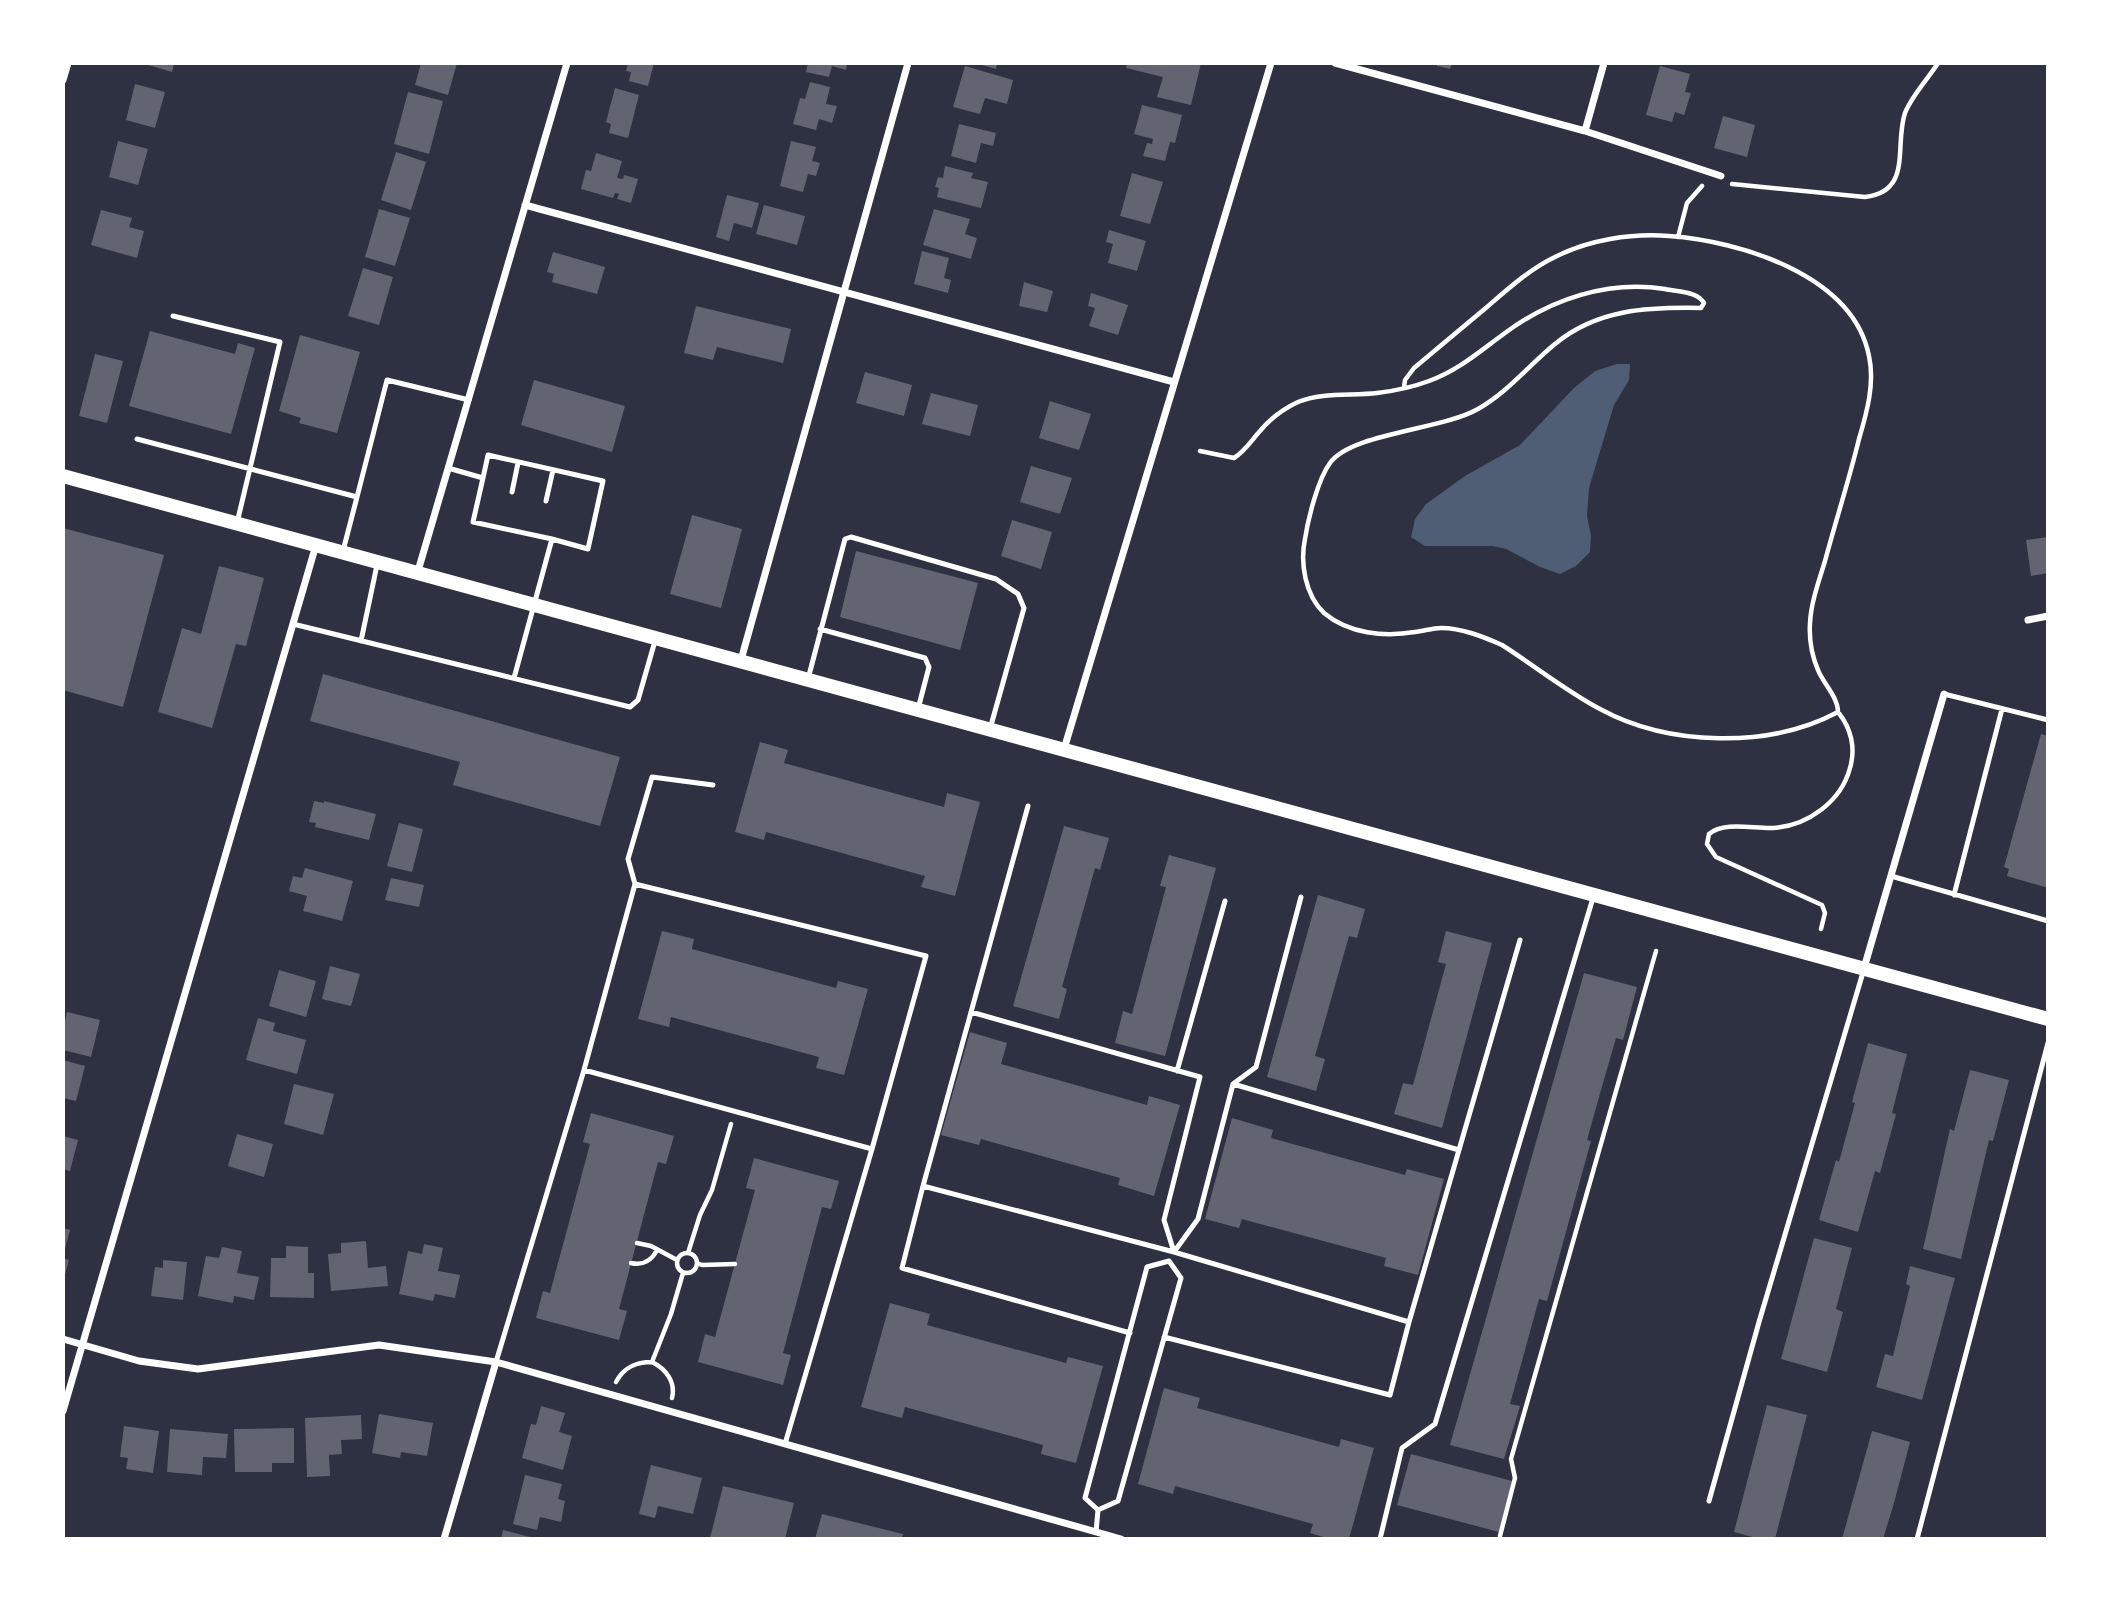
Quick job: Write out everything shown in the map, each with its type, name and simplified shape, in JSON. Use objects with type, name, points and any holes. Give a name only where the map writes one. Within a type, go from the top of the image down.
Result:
[{"type":"main road","points":[[63,476],[2048,1020]]},
{"type":"street","points":[[63,80],[68,63]]},
{"type":"street","points":[[418,572],[566,63]]},
{"type":"street","points":[[741,660],[908,63]]},
{"type":"street","points":[[1064,749],[1271,63]]},
{"type":"street","points":[[1335,63],[1586,131],[1722,180]]},
{"type":"street","points":[[1586,131],[1604,63]]},
{"type":"street","points":[[525,205],[1174,382]]},
{"type":"street","points":[[63,1411],[316,544]]},
{"type":"street","points":[[2028,620],[2048,616]]},
{"type":"street","points":[[1864,969],[1944,694]]},
{"type":"street","points":[[63,1339],[139,1361],[198,1369],[379,1345],[496,1362],[1121,1539]]},
{"type":"street","points":[[444,1539],[496,1362]]},
{"type":"lane","points":[[173,316],[280,342],[237,523]]},
{"type":"lane","points":[[343,551],[387,380],[469,400]]},
{"type":"lane","points":[[137,439],[357,498]]},
{"type":"lane","points":[[488,455],[553,470],[603,481],[589,549],[473,522],[488,455]]},
{"type":"lane","points":[[512,492],[518,463]]},
{"type":"lane","points":[[448,468],[483,478]]},
{"type":"lane","points":[[546,501],[553,470]]},
{"type":"lane","points":[[505,528],[507,518]]},
{"type":"lane","points":[[537,536],[539,527]]},
{"type":"lane","points":[[808,679],[845,539],[851,537],[996,579],[1018,594],[1024,608],[989,729]]},
{"type":"lane","points":[[514,678],[552,540]]},
{"type":"lane","points":[[361,641],[378,561]]},
{"type":"lane","points":[[293,624],[630,707],[638,700],[656,637]]},
{"type":"lane","points":[[821,629],[925,658],[929,667],[918,709]]},
{"type":"lane","points":[[1944,694],[2048,720]]},
{"type":"lane","points":[[1954,895],[2002,709]]},
{"type":"lane","points":[[496,1362],[584,1070],[635,884],[628,859],[652,777],[713,785]]},
{"type":"lane","points":[[1028,806],[902,1268],[1130,1333]]},
{"type":"lane","points":[[1891,876],[2048,921]]},
{"type":"lane","points":[[635,884],[926,956],[785,1444]]},
{"type":"lane","points":[[1380,1539],[1402,1448],[1435,1424],[1594,895]]},
{"type":"lane","points":[[1098,1510],[1085,1498],[1147,1267],[1169,1261],[1198,1219],[1233,1084],[1256,1068],[1301,897]]},
{"type":"lane","points":[[1177,1071],[1225,901]]},
{"type":"lane","points":[[1164,1337],[1390,1395],[1520,940]]},
{"type":"lane","points":[[1709,1501],[1864,969]]},
{"type":"lane","points":[[971,1012],[1200,1077],[1164,1220],[1174,1252]]},
{"type":"lane","points":[[1917,1539],[2048,1043]]},
{"type":"lane","points":[[584,1070],[872,1149]]},
{"type":"lane","points":[[1233,1084],[1459,1150]]},
{"type":"lane","points":[[923,1186],[1174,1252],[1409,1322]]},
{"type":"lane","points":[[1098,1510],[1118,1501],[1181,1278],[1169,1261]]},
{"type":"lane","points":[[1096,1532],[1098,1510]]},
{"type":"path","points":[[1722,180],[1865,197],[1883,193],[1895,180],[1906,110],[1938,63]]},
{"type":"path","points":[[1678,237],[1687,203],[1699,188],[1706,184]]},
{"type":"path","points":[[1404,387],[1408,374],[1414,368],[1528,273],[1556,256],[1587,244],[1613,239],[1678,237],[1752,253],[1803,274],[1824,288],[1856,322],[1870,358],[1870,392],[1810,623],[1810,641],[1816,663],[1838,705],[1838,712],[1849,731],[1853,745],[1847,778],[1829,804],[1802,822],[1773,828],[1722,827],[1709,834],[1707,844],[1716,857],[1822,905],[1825,913],[1821,929]]},
{"type":"path","points":[[1200,451],[1234,458],[1242,453],[1276,415],[1300,401],[1322,396],[1380,393],[1445,375],[1484,351],[1533,314],[1573,297],[1608,289],[1633,287],[1682,292],[1702,299],[1704,303],[1701,307],[1636,309],[1603,317],[1570,333],[1555,344],[1511,386],[1475,411],[1434,425],[1396,433],[1350,448],[1338,455],[1329,464],[1307,528],[1303,564],[1307,582],[1313,599],[1323,611],[1337,622],[1353,629],[1395,634],[1441,628],[1486,638],[1502,645],[1601,710],[1626,722],[1658,731],[1695,737],[1747,737],[1792,729],[1838,712]]},
{"type":"path","points":[[1500,1536],[1515,1478],[1511,1459],[1656,951]]},
{"type":"path","points":[[688,1253],[700,1215],[712,1190],[734,1111]]},
{"type":"path","points":[[637,1243],[677,1260]]},
{"type":"path","points":[[631,1263],[638,1265],[646,1262],[654,1257],[657,1250]]},
{"type":"path","points":[[681,1254],[695,1256],[697,1263],[693,1272],[683,1273],[677,1266],[681,1254]]},
{"type":"path","points":[[697,1263],[735,1264]]},
{"type":"path","points":[[652,1362],[671,1314],[683,1273]]},
{"type":"path","points":[[612,1395],[623,1370],[640,1362],[652,1362],[670,1377],[674,1391],[669,1411]]},
{"type":"water","points":[[1617,364],[1630,364],[1629,380],[1614,405],[1589,488],[1587,516],[1591,536],[1590,552],[1576,566],[1560,574],[1506,549],[1493,546],[1425,546],[1411,537],[1415,519],[1426,504],[1465,476],[1520,445],[1574,388],[1595,371]]},
{"type":"building","points":[[142,63],[174,63],[172,72]]},
{"type":"building","points":[[421,63],[457,63],[448,95],[415,85]]},
{"type":"building","points":[[628,63],[654,63],[648,86],[629,81],[631,72],[626,71]]},
{"type":"building","points":[[808,63],[847,63],[846,70],[832,66],[829,77],[806,72]]},
{"type":"building","points":[[976,63],[997,63],[996,69]]},
{"type":"building","points":[[1127,63],[1201,63],[1191,105],[1157,97],[1163,77],[1126,68]]},
{"type":"building","points":[[1437,63],[1452,63],[1450,69],[1437,66]]},
{"type":"building","points":[[965,66],[1013,80],[1007,104],[985,98],[980,114],[953,107]]},
{"type":"building","points":[[1660,66],[1690,74],[1685,92],[1691,93],[1684,115],[1675,112],[1672,122],[1646,115]]},
{"type":"building","points":[[810,82],[830,87],[826,104],[837,106],[832,123],[819,119],[816,130],[793,124],[800,98],[805,99]]},
{"type":"building","points":[[135,84],[165,92],[155,128],[126,120]]},
{"type":"building","points":[[615,88],[639,95],[628,138],[609,133],[611,124],[606,122]]},
{"type":"building","points":[[408,92],[443,101],[429,154],[394,144]]},
{"type":"building","points":[[1142,105],[1182,115],[1175,143],[1170,142],[1165,161],[1143,156],[1147,143],[1152,144],[1153,139],[1134,134]]},
{"type":"building","points":[[1723,116],[1755,125],[1747,157],[1714,148]]},
{"type":"building","points":[[959,124],[996,133],[993,146],[981,143],[976,163],[951,156]]},
{"type":"building","points":[[118,141],[148,149],[138,185],[109,177]]},
{"type":"building","points":[[791,141],[816,147],[812,161],[820,163],[816,176],[808,174],[803,192],[780,186]]},
{"type":"building","points":[[396,152],[426,162],[411,210],[381,200]]},
{"type":"building","points":[[596,153],[622,161],[617,178],[623,179],[624,175],[638,179],[631,203],[617,199],[619,194],[615,193],[613,198],[581,189],[586,170],[591,171]]},
{"type":"building","points":[[945,166],[973,173],[971,178],[988,182],[981,208],[937,197],[939,188],[935,187],[938,177],[943,178]]},
{"type":"building","points":[[1132,173],[1163,182],[1150,224],[1120,216]]},
{"type":"building","points":[[727,195],[759,203],[752,228],[734,223],[729,241],[716,237]]},
{"type":"building","points":[[764,205],[805,216],[797,245],[756,234]]},
{"type":"building","points":[[379,209],[410,218],[395,266],[365,257]]},
{"type":"building","points":[[934,209],[970,219],[965,234],[977,238],[971,259],[923,245]]},
{"type":"building","points":[[101,210],[132,218],[129,227],[144,231],[137,258],[91,245]]},
{"type":"building","points":[[1109,230],[1146,241],[1137,271],[1108,263],[1113,244],[1106,242]]},
{"type":"building","points":[[922,251],[949,258],[944,278],[951,280],[948,293],[914,284]]},
{"type":"building","points":[[553,252],[605,267],[597,294],[552,282],[554,274],[547,272]]},
{"type":"building","points":[[363,268],[393,277],[379,325],[348,316]]},
{"type":"building","points":[[1024,282],[1053,291],[1047,312],[1019,306]]},
{"type":"building","points":[[1091,293],[1128,305],[1118,335],[1089,326],[1095,308],[1088,306]]},
{"type":"building","points":[[696,306],[791,329],[783,363],[717,347],[713,360],[684,353]]},
{"type":"building","points":[[150,331],[235,354],[238,343],[255,348],[231,434],[129,406]]},
{"type":"building","points":[[300,335],[360,352],[337,433],[299,423],[301,418],[279,411]]},
{"type":"building","points":[[95,354],[123,361],[107,423],[79,416]]},
{"type":"building","points":[[865,372],[912,385],[904,416],[856,403]]},
{"type":"building","points":[[534,380],[625,406],[612,452],[521,425]]},
{"type":"building","points":[[931,393],[978,405],[970,436],[922,424]]},
{"type":"building","points":[[1050,401],[1091,414],[1079,450],[1039,438]]},
{"type":"building","points":[[1031,466],[1072,478],[1060,514],[1020,502]]},
{"type":"building","points":[[692,515],[742,529],[721,608],[670,594]]},
{"type":"building","points":[[1012,520],[1052,532],[1041,569],[1001,556]]},
{"type":"building","points":[[63,528],[164,555],[123,707],[63,690]]},
{"type":"building","points":[[2048,537],[2048,573],[2031,576],[2026,540]]},
{"type":"building","points":[[856,551],[978,583],[960,650],[840,617]]},
{"type":"building","points":[[219,566],[264,578],[246,646],[236,644],[212,728],[158,712],[182,628],[201,634]]},
{"type":"building","points":[[323,674],[620,757],[600,826],[453,785],[460,762],[310,721]]},
{"type":"building","points":[[2041,734],[2048,736],[2048,888],[2007,876],[2009,869],[2004,867]]},
{"type":"building","points":[[760,742],[788,750],[784,763],[944,807],[947,793],[980,802],[955,896],[921,887],[925,876],[766,832],[764,840],[735,832]]},
{"type":"building","points":[[314,801],[376,814],[369,840],[315,827],[316,823],[309,822]]},
{"type":"building","points":[[399,823],[423,829],[412,872],[387,866]]},
{"type":"building","points":[[1064,826],[1109,838],[1100,870],[1095,868],[1062,987],[1067,989],[1059,1019],[1013,1006]]},
{"type":"building","points":[[1169,855],[1216,868],[1165,1056],[1115,1043],[1123,1011],[1132,1014],[1166,887],[1160,886]]},
{"type":"building","points":[[305,868],[353,881],[342,921],[303,911],[307,896],[289,891],[293,876],[302,878]]},
{"type":"building","points":[[391,878],[424,885],[419,907],[385,900]]},
{"type":"building","points":[[1318,895],[1365,909],[1357,938],[1349,936],[1315,1056],[1325,1059],[1316,1091],[1267,1077]]},
{"type":"building","points":[[662,931],[694,939],[692,949],[836,988],[838,981],[868,989],[844,1075],[816,1068],[819,1057],[671,1017],[669,1027],[638,1019]]},
{"type":"building","points":[[1446,931],[1492,943],[1442,1128],[1394,1114],[1403,1083],[1413,1085],[1446,964],[1438,962]]},
{"type":"building","points":[[330,966],[360,974],[351,1006],[322,999]]},
{"type":"building","points":[[279,970],[316,981],[306,1017],[269,1006]]},
{"type":"building","points":[[1584,973],[1637,987],[1623,1040],[1616,1038],[1601,1090],[1587,1140],[1591,1141],[1547,1301],[1539,1299],[1510,1404],[1520,1406],[1504,1459],[1450,1445]]},
{"type":"building","points":[[67,1012],[100,1020],[91,1057],[63,1050]]},
{"type":"building","points":[[258,1018],[275,1023],[273,1031],[306,1040],[297,1074],[246,1060]]},
{"type":"building","points":[[970,1032],[1007,1043],[1001,1064],[1147,1105],[1149,1096],[1180,1105],[1154,1196],[1118,1185],[1120,1178],[981,1139],[979,1145],[941,1135]]},
{"type":"building","points":[[1868,1043],[1907,1054],[1892,1113],[1896,1114],[1880,1173],[1875,1171],[1858,1232],[1819,1220],[1836,1160],[1839,1162]]},
{"type":"building","points":[[63,1060],[85,1066],[76,1101],[63,1098]]},
{"type":"building","points":[[1970,1070],[2009,1080],[1993,1141],[1989,1140],[1961,1259],[1923,1249],[1950,1129],[1954,1131]]},
{"type":"building","points":[[294,1084],[334,1094],[323,1135],[284,1124]]},
{"type":"building","points":[[591,1113],[674,1136],[666,1164],[658,1162],[619,1309],[627,1311],[619,1340],[536,1318],[543,1291],[550,1293],[590,1144],[583,1142]]},
{"type":"building","points":[[1232,1118],[1273,1130],[1271,1138],[1405,1175],[1407,1169],[1444,1179],[1418,1275],[1384,1266],[1386,1258],[1242,1219],[1239,1228],[1205,1219]]},
{"type":"building","points":[[237,1134],[273,1144],[264,1177],[228,1166]]},
{"type":"building","points":[[63,1136],[78,1140],[70,1171],[63,1169]]},
{"type":"building","points":[[754,1158],[839,1181],[831,1209],[822,1207],[783,1353],[791,1355],[783,1385],[698,1362],[705,1334],[715,1337],[755,1190],[746,1188]]},
{"type":"building","points":[[63,1228],[70,1230],[64,1252],[63,1252]]},
{"type":"building","points":[[1814,1238],[1852,1248],[1836,1309],[1843,1312],[1827,1372],[1781,1359]]},
{"type":"building","points":[[366,1241],[368,1268],[386,1266],[388,1286],[331,1291],[328,1254],[341,1253],[341,1243]]},
{"type":"building","points":[[424,1244],[443,1248],[438,1271],[460,1275],[455,1298],[435,1294],[433,1301],[399,1294],[408,1251],[422,1254]]},
{"type":"building","points":[[286,1246],[308,1247],[308,1273],[314,1273],[314,1298],[270,1297],[271,1258],[286,1258]]},
{"type":"building","points":[[222,1247],[242,1251],[237,1273],[259,1277],[254,1300],[234,1296],[233,1303],[198,1296],[206,1256],[219,1258]]},
{"type":"building","points":[[63,1258],[69,1260],[64,1278],[63,1278]]},
{"type":"building","points":[[163,1260],[187,1262],[183,1300],[151,1296],[155,1267],[163,1268]]},
{"type":"building","points":[[1910,1266],[1955,1278],[1922,1400],[1876,1387],[1885,1354],[1893,1356],[1910,1286],[1906,1284]]},
{"type":"building","points":[[890,1303],[930,1314],[927,1325],[1066,1363],[1068,1357],[1103,1366],[1076,1463],[1041,1454],[1043,1445],[905,1407],[902,1418],[861,1407]]},
{"type":"building","points":[[1164,1388],[1200,1398],[1197,1408],[1339,1447],[1341,1439],[1374,1448],[1349,1539],[1330,1539],[1310,1533],[1313,1524],[1175,1486],[1173,1494],[1138,1484]]},
{"type":"building","points":[[1767,1405],[1807,1415],[1775,1539],[1760,1539],[1734,1532]]},
{"type":"building","points":[[541,1406],[565,1413],[559,1432],[572,1436],[563,1470],[522,1458],[531,1424],[536,1425]]},
{"type":"building","points":[[379,1414],[433,1423],[427,1456],[401,1452],[400,1458],[372,1453]]},
{"type":"building","points":[[361,1415],[362,1439],[341,1440],[342,1454],[329,1455],[330,1476],[307,1477],[305,1418]]},
{"type":"building","points":[[124,1426],[159,1431],[153,1473],[126,1469],[128,1458],[120,1457]]},
{"type":"building","points":[[294,1428],[294,1463],[272,1463],[272,1472],[235,1472],[234,1429]]},
{"type":"building","points":[[170,1429],[228,1434],[226,1458],[203,1457],[202,1475],[167,1472]]},
{"type":"building","points":[[1872,1431],[1910,1442],[1894,1503],[1883,1539],[1842,1539]]},
{"type":"building","points":[[1411,1454],[1512,1481],[1499,1532],[1397,1505]]},
{"type":"building","points":[[651,1465],[702,1478],[693,1514],[658,1506],[655,1518],[639,1514]]},
{"type":"building","points":[[525,1475],[562,1484],[558,1499],[565,1501],[561,1522],[540,1517],[537,1530],[513,1524]]},
{"type":"building","points":[[723,1486],[794,1503],[785,1539],[710,1538]]},
{"type":"building","points":[[822,1514],[903,1534],[902,1539],[815,1539]]},
{"type":"building","points":[[503,1530],[534,1538],[534,1539],[501,1539]]}]
